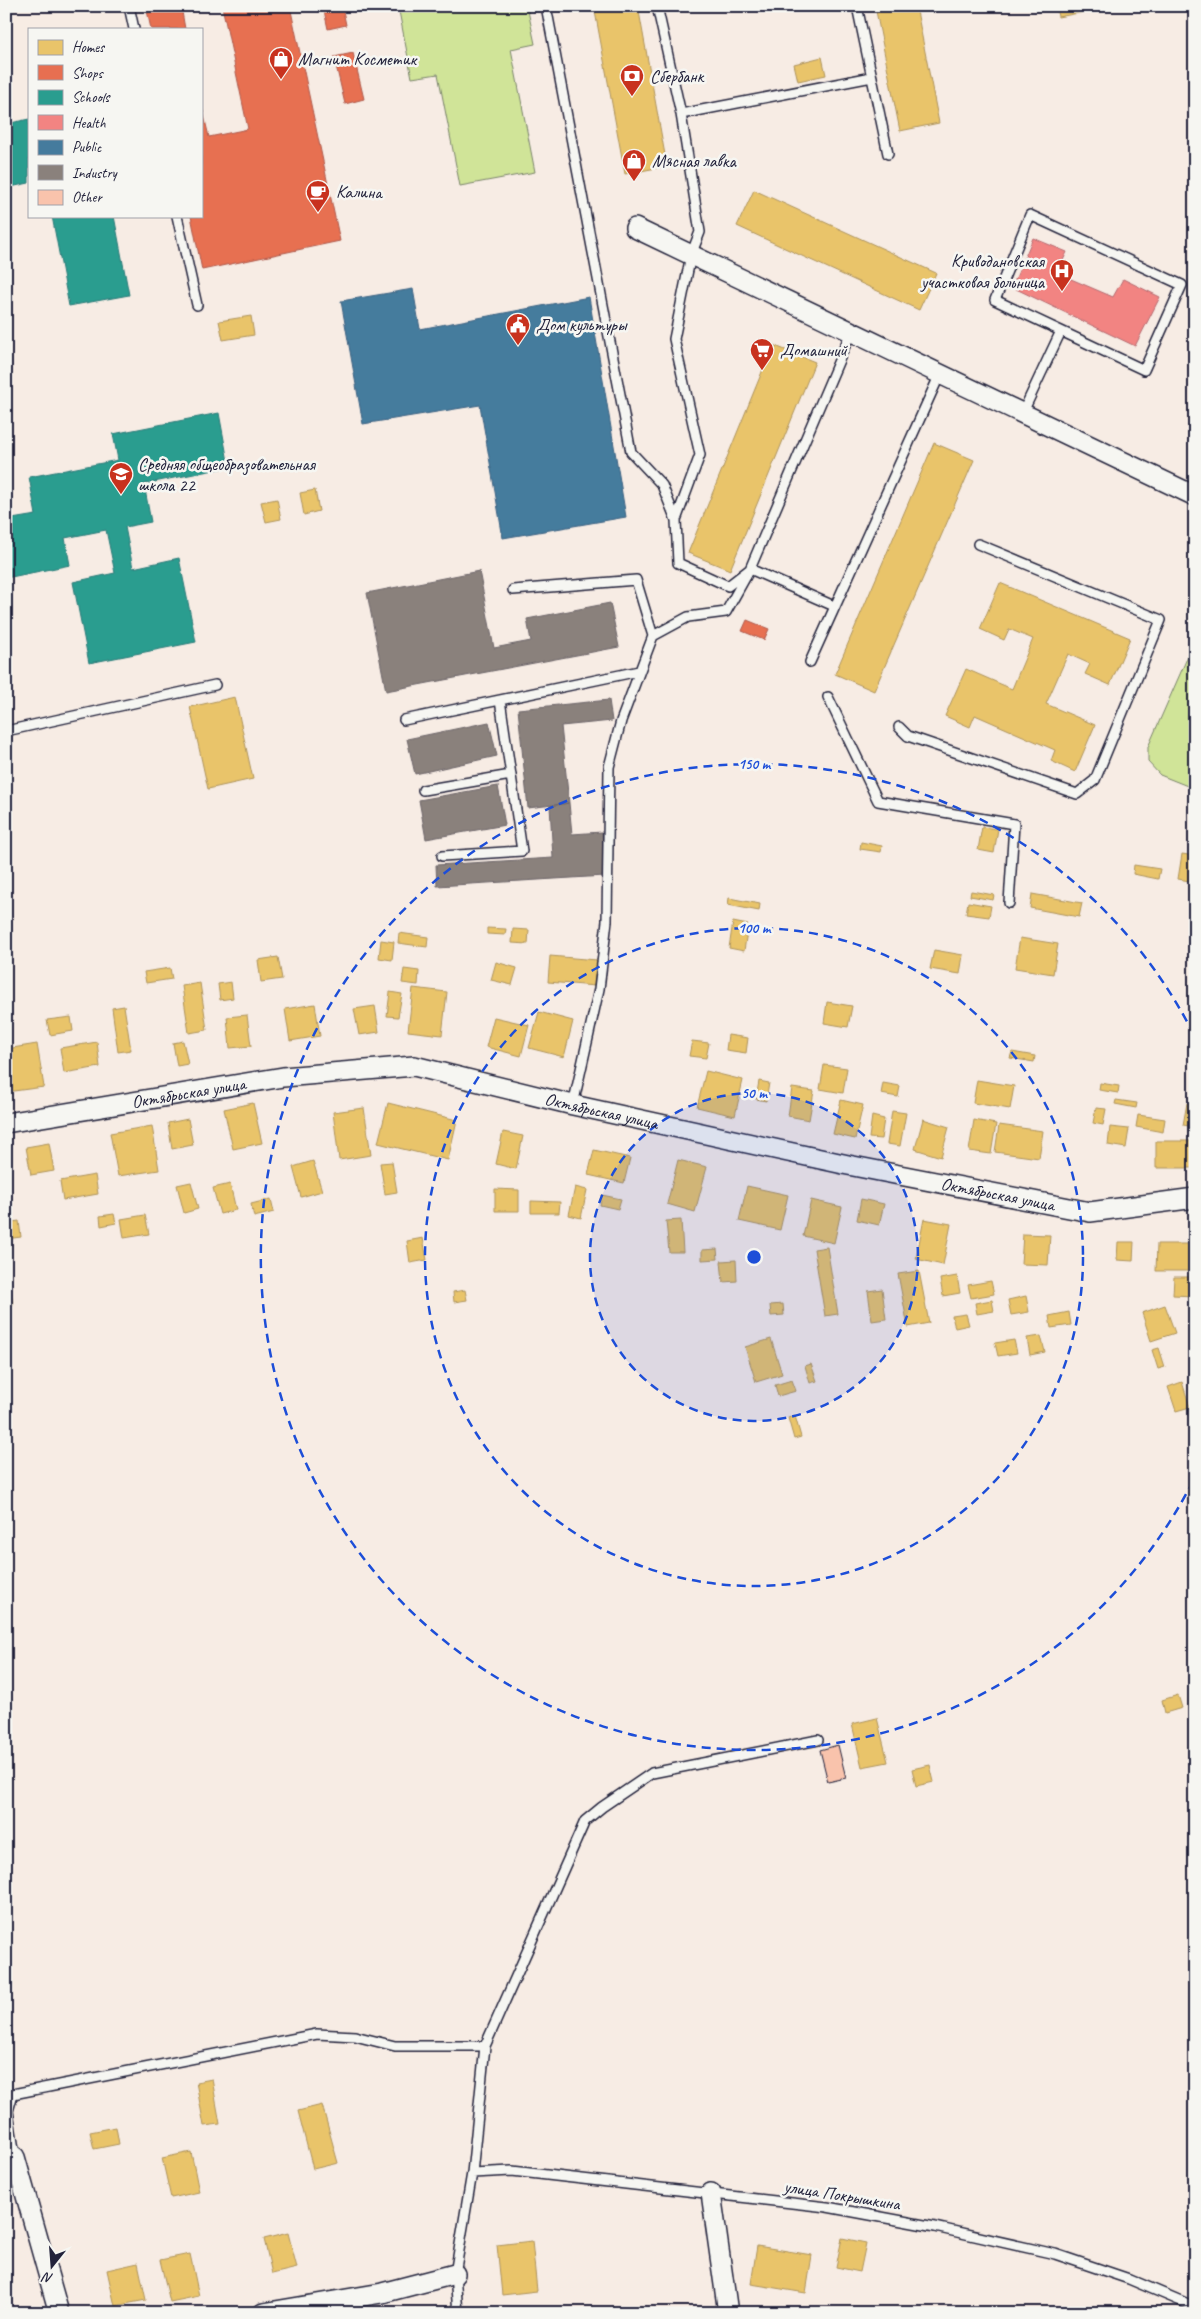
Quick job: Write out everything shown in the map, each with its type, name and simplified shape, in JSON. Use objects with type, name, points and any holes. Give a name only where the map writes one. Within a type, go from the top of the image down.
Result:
[{"type":"street","points":[[635,228],[1195,496]]},
{"type":"street","name":"Октябрьская улица","points":[[6,1123],[283,1077],[414,1066],[573,1105],[848,1165],[1090,1212],[1195,1198]]},
{"type":"street","points":[[11,2154],[59,2313]]},
{"type":"street","points":[[711,2193],[728,2313]]},
{"type":"street","points":[[263,2313],[382,2293],[455,2274]]},
{"type":"lane","points":[[129,6],[134,28]]},
{"type":"lane","points":[[546,6],[631,452],[662,485],[676,520],[678,563],[728,586],[750,569]]},
{"type":"lane","points":[[657,6],[681,114],[700,232],[691,255],[674,339],[700,455],[676,520]]},
{"type":"lane","points":[[857,6],[888,154]]},
{"type":"lane","points":[[681,114],[872,78]]},
{"type":"lane","points":[[1030,215],[1182,284],[1144,370],[1061,332],[996,300],[1030,215]]},
{"type":"lane","points":[[177,218],[197,305]]},
{"type":"lane","points":[[653,636],[688,617],[726,612],[750,569],[851,332]]},
{"type":"lane","points":[[1022,414],[1061,332]]},
{"type":"lane","points":[[810,662],[940,374]]},
{"type":"lane","points":[[899,727],[908,736],[1077,794],[1095,780],[1160,620],[978,544]]},
{"type":"lane","points":[[750,569],[834,606]]},
{"type":"lane","points":[[513,590],[636,580],[653,636],[621,721],[609,767],[607,921],[599,989],[573,1105]]},
{"type":"lane","points":[[404,720],[639,671]]},
{"type":"lane","points":[[6,732],[215,686]]},
{"type":"lane","points":[[828,697],[878,801],[1014,824],[1009,903]]},
{"type":"lane","points":[[442,856],[522,850],[500,700]]},
{"type":"lane","points":[[423,790],[511,775]]},
{"type":"lane","points":[[458,2313],[455,2274],[472,2173],[484,2046],[586,1821],[602,1807],[652,1773],[818,1740]]},
{"type":"lane","points":[[11,2154],[8,2111],[10,2094],[318,2034],[355,2036],[395,2046],[484,2046]]},
{"type":"lane","name":"улица Покрышкина","points":[[472,2173],[512,2171],[827,2207],[935,2227],[1055,2254],[1129,2279],[1195,2306]]},
{"type":"green space","points":[[398,6],[527,6],[535,44],[511,49],[535,172],[460,186],[438,74],[412,78]]},
{"type":"green space","points":[[1195,640],[1195,789],[1160,775],[1148,762],[1148,747]]},
{"type":"building: Homes","points":[[594,6],[638,6],[667,166],[625,174]]},
{"type":"building: Homes","points":[[875,6],[916,6],[939,123],[900,131]]},
{"type":"building: Homes","points":[[1056,6],[1104,6],[1105,8],[1058,17]]},
{"type":"building: Homes","points":[[822,57],[826,75],[798,81],[794,64]]},
{"type":"building: Homes","points":[[754,190],[936,273],[919,310],[737,226]]},
{"type":"building: Homes","points":[[251,316],[254,335],[223,340],[219,321]]},
{"type":"building: Homes","points":[[773,345],[815,362],[730,570],[688,553]]},
{"type":"building: Homes","points":[[934,443],[974,460],[874,691],[835,674]]},
{"type":"building: Homes","points":[[315,490],[319,511],[304,515],[300,493]]},
{"type":"building: Homes","points":[[277,499],[281,519],[266,522],[261,502]]},
{"type":"building: Homes","points":[[1000,583],[1130,638],[1110,685],[1085,674],[1090,664],[1068,654],[1046,704],[1095,725],[1075,772],[1051,761],[1055,750],[975,715],[970,727],[945,716],[966,669],[1012,689],[1033,639],[1009,629],[1004,640],[980,629]]},
{"type":"building: Homes","points":[[235,697],[253,779],[208,789],[190,707]]},
{"type":"building: Homes","points":[[982,827],[998,829],[994,853],[978,850]]},
{"type":"building: Homes","points":[[861,842],[882,846],[881,852],[860,849]]},
{"type":"building: Homes","points":[[1182,854],[1195,856],[1195,882],[1178,879]]},
{"type":"building: Homes","points":[[1134,865],[1160,869],[1158,879],[1133,874]]},
{"type":"building: Homes","points":[[971,891],[994,895],[993,900],[970,896]]},
{"type":"building: Homes","points":[[1032,894],[1082,903],[1079,917],[1030,908]]},
{"type":"building: Homes","points":[[729,898],[760,904],[759,911],[728,905]]},
{"type":"building: Homes","points":[[968,902],[991,906],[989,917],[966,914]]},
{"type":"building: Homes","points":[[733,922],[748,925],[744,951],[729,948]]},
{"type":"building: Homes","points":[[487,928],[506,929],[505,935],[487,934]]},
{"type":"building: Homes","points":[[513,929],[529,930],[528,944],[512,943]]},
{"type":"building: Homes","points":[[399,933],[428,937],[427,947],[398,943]]},
{"type":"building: Homes","points":[[1020,938],[1058,944],[1053,974],[1015,968]]},
{"type":"building: Homes","points":[[381,940],[394,942],[392,960],[379,958]]},
{"type":"building: Homes","points":[[934,950],[963,955],[960,974],[930,969]]},
{"type":"building: Homes","points":[[550,956],[597,960],[595,986],[548,982]]},
{"type":"building: Homes","points":[[278,957],[282,979],[261,982],[258,960]]},
{"type":"building: Homes","points":[[496,962],[517,968],[512,985],[491,980]]},
{"type":"building: Homes","points":[[170,968],[172,979],[146,983],[144,972]]},
{"type":"building: Homes","points":[[404,969],[419,971],[418,985],[402,983]]},
{"type":"building: Homes","points":[[231,982],[233,998],[220,1000],[218,984]]},
{"type":"building: Homes","points":[[200,983],[207,1030],[189,1033],[182,986]]},
{"type":"building: Homes","points":[[413,988],[447,992],[442,1035],[408,1031]]},
{"type":"building: Homes","points":[[390,992],[402,994],[398,1017],[387,1016]]},
{"type":"building: Homes","points":[[827,1002],[852,1006],[848,1027],[824,1023]]},
{"type":"building: Homes","points":[[315,1004],[320,1036],[290,1041],[285,1009]]},
{"type":"building: Homes","points":[[124,1006],[131,1050],[118,1052],[112,1008]]},
{"type":"building: Homes","points":[[375,1006],[379,1032],[359,1035],[354,1009]]},
{"type":"building: Homes","points":[[539,1012],[573,1021],[564,1057],[529,1048]]},
{"type":"building: Homes","points":[[247,1015],[251,1046],[230,1048],[227,1017]]},
{"type":"building: Homes","points":[[71,1017],[73,1031],[50,1035],[47,1020]]},
{"type":"building: Homes","points":[[494,1017],[529,1025],[521,1056],[486,1047]]},
{"type":"building: Homes","points":[[728,1035],[748,1038],[746,1053],[726,1050]]},
{"type":"building: Homes","points":[[183,1041],[188,1064],[177,1066],[173,1043]]},
{"type":"building: Homes","points":[[692,1041],[709,1043],[706,1058],[689,1056]]},
{"type":"building: Homes","points":[[97,1042],[100,1067],[64,1073],[60,1048]]},
{"type":"building: Homes","points":[[37,1044],[44,1087],[6,1092],[6,1049]]},
{"type":"building: Homes","points":[[1012,1052],[1035,1056],[1034,1062],[1010,1058]]},
{"type":"building: Homes","points":[[824,1065],[847,1068],[843,1093],[820,1089]]},
{"type":"building: Homes","points":[[706,1071],[743,1080],[735,1116],[697,1107]]},
{"type":"building: Homes","points":[[977,1080],[1014,1086],[1010,1109],[973,1103]]},
{"type":"building: Homes","points":[[759,1081],[769,1083],[766,1101],[756,1099]]},
{"type":"building: Homes","points":[[883,1083],[900,1086],[898,1097],[881,1094]]},
{"type":"building: Homes","points":[[1100,1083],[1119,1086],[1118,1093],[1099,1090]]},
{"type":"building: Homes","points":[[792,1088],[814,1091],[809,1120],[788,1116]]},
{"type":"building: Homes","points":[[841,1100],[863,1105],[855,1139],[833,1134]]},
{"type":"building: Homes","points":[[1116,1100],[1137,1103],[1136,1108],[1115,1104]]},
{"type":"building: Homes","points":[[253,1103],[262,1143],[233,1149],[224,1109]]},
{"type":"building: Homes","points":[[388,1103],[457,1120],[448,1160],[378,1143]]},
{"type":"building: Homes","points":[[1187,1103],[1195,1104],[1195,1127],[1183,1125]]},
{"type":"building: Homes","points":[[364,1108],[371,1155],[339,1160],[333,1112]]},
{"type":"building: Homes","points":[[1096,1108],[1106,1109],[1103,1125],[1093,1123]]},
{"type":"building: Homes","points":[[892,1111],[906,1113],[900,1146],[887,1144]]},
{"type":"building: Homes","points":[[1138,1115],[1165,1119],[1163,1132],[1136,1127]]},
{"type":"building: Homes","points":[[872,1116],[884,1119],[881,1139],[869,1138]]},
{"type":"building: Homes","points":[[188,1119],[193,1145],[172,1149],[168,1123]]},
{"type":"building: Homes","points":[[923,1119],[949,1127],[941,1157],[915,1149]]},
{"type":"building: Homes","points":[[974,1120],[996,1124],[991,1154],[969,1151]]},
{"type":"building: Homes","points":[[999,1125],[1043,1131],[1039,1158],[995,1152]]},
{"type":"building: Homes","points":[[152,1126],[159,1170],[118,1176],[110,1133]]},
{"type":"building: Homes","points":[[1110,1127],[1129,1129],[1126,1148],[1108,1145]]},
{"type":"building: Homes","points":[[503,1132],[523,1136],[516,1169],[496,1164]]},
{"type":"building: Homes","points":[[1156,1141],[1195,1141],[1195,1168],[1156,1168]]},
{"type":"building: Homes","points":[[49,1143],[54,1171],[31,1175],[26,1147]]},
{"type":"building: Homes","points":[[594,1150],[630,1158],[624,1183],[588,1175]]},
{"type":"building: Homes","points":[[678,1160],[707,1167],[695,1212],[667,1204]]},
{"type":"building: Homes","points":[[313,1161],[322,1191],[301,1197],[293,1167]]},
{"type":"building: Homes","points":[[392,1162],[397,1192],[385,1194],[380,1163]]},
{"type":"building: Homes","points":[[95,1175],[98,1194],[63,1200],[60,1181]]},
{"type":"building: Homes","points":[[191,1182],[198,1209],[184,1213],[177,1185]]},
{"type":"building: Homes","points":[[230,1184],[236,1210],[220,1214],[213,1188]]},
{"type":"building: Homes","points":[[747,1186],[788,1195],[780,1230],[739,1221]]},
{"type":"building: Homes","points":[[575,1187],[587,1190],[581,1218],[569,1215]]},
{"type":"building: Homes","points":[[495,1189],[519,1190],[519,1211],[495,1211]]},
{"type":"building: Homes","points":[[602,1195],[621,1199],[618,1209],[600,1205]]},
{"type":"building: Homes","points":[[271,1199],[274,1212],[254,1217],[251,1204]]},
{"type":"building: Homes","points":[[861,1199],[884,1204],[879,1225],[857,1220]]},
{"type":"building: Homes","points":[[811,1200],[842,1207],[834,1243],[803,1236]]},
{"type":"building: Homes","points":[[531,1201],[560,1202],[559,1213],[531,1213]]},
{"type":"building: Homes","points":[[114,1214],[116,1223],[101,1226],[100,1216]]},
{"type":"building: Homes","points":[[145,1215],[149,1234],[124,1238],[121,1219]]},
{"type":"building: Homes","points":[[924,1219],[951,1224],[943,1265],[916,1259]]},
{"type":"building: Homes","points":[[681,1220],[683,1252],[669,1252],[666,1221]]},
{"type":"building: Homes","points":[[19,1221],[21,1237],[6,1239],[6,1223]]},
{"type":"building: Homes","points":[[1023,1234],[1050,1235],[1048,1265],[1021,1264]]},
{"type":"building: Homes","points":[[423,1238],[427,1260],[410,1263],[407,1241]]},
{"type":"building: Homes","points":[[1118,1242],[1134,1242],[1133,1261],[1117,1260]]},
{"type":"building: Homes","points":[[1157,1244],[1190,1244],[1190,1271],[1156,1271]]},
{"type":"building: Homes","points":[[827,1247],[838,1314],[825,1316],[814,1249]]},
{"type":"building: Homes","points":[[717,1249],[718,1259],[702,1260],[702,1250]]},
{"type":"building: Homes","points":[[736,1260],[737,1281],[723,1282],[721,1261]]},
{"type":"building: Homes","points":[[919,1271],[929,1323],[908,1327],[898,1274]]},
{"type":"building: Homes","points":[[957,1276],[960,1293],[943,1296],[940,1279]]},
{"type":"building: Homes","points":[[1174,1277],[1195,1277],[1194,1296],[1173,1295]]},
{"type":"building: Homes","points":[[991,1281],[994,1294],[971,1298],[968,1285]]},
{"type":"building: Homes","points":[[882,1289],[886,1319],[872,1321],[868,1291]]},
{"type":"building: Homes","points":[[465,1290],[467,1300],[454,1302],[453,1292]]},
{"type":"building: Homes","points":[[6,1292],[11,1292],[13,1306],[6,1307]]},
{"type":"building: Homes","points":[[1026,1296],[1029,1312],[1011,1315],[1008,1300]]},
{"type":"building: Homes","points":[[992,1300],[994,1311],[977,1314],[975,1303]]},
{"type":"building: Homes","points":[[783,1304],[784,1315],[771,1316],[770,1305]]},
{"type":"building: Homes","points":[[1165,1305],[1175,1333],[1151,1341],[1142,1313]]},
{"type":"building: Homes","points":[[1069,1312],[1071,1325],[1051,1328],[1049,1316]]},
{"type":"building: Homes","points":[[966,1314],[969,1325],[955,1328],[952,1316]]},
{"type":"building: Homes","points":[[1041,1336],[1045,1352],[1030,1355],[1027,1338]]},
{"type":"building: Homes","points":[[771,1339],[782,1374],[756,1382],[745,1347]]},
{"type":"building: Homes","points":[[1014,1340],[1017,1353],[998,1356],[995,1343]]},
{"type":"building: Homes","points":[[1159,1348],[1165,1367],[1158,1369],[1152,1350]]},
{"type":"building: Homes","points":[[811,1364],[817,1381],[810,1383],[805,1366]]},
{"type":"building: Homes","points":[[792,1380],[796,1391],[778,1396],[775,1385]]},
{"type":"building: Homes","points":[[1182,1382],[1190,1407],[1176,1411],[1168,1387]]},
{"type":"building: Homes","points":[[795,1416],[801,1437],[794,1439],[788,1418]]},
{"type":"building: Homes","points":[[1178,1695],[1182,1708],[1165,1713],[1162,1700]]},
{"type":"building: Homes","points":[[877,1718],[888,1762],[862,1767],[852,1724]]},
{"type":"building: Homes","points":[[930,1765],[934,1782],[916,1786],[912,1769]]},
{"type":"building: Homes","points":[[212,2079],[220,2124],[204,2126],[196,2082]]},
{"type":"building: Homes","points":[[322,2105],[338,2163],[313,2169],[298,2111]]},
{"type":"building: Homes","points":[[116,2127],[119,2144],[94,2149],[90,2132]]},
{"type":"building: Homes","points":[[191,2152],[199,2192],[171,2198],[162,2158]]},
{"type":"building: Homes","points":[[288,2233],[297,2268],[272,2274],[264,2239]]},
{"type":"building: Homes","points":[[842,2238],[866,2243],[860,2272],[836,2267]]},
{"type":"building: Homes","points":[[532,2241],[537,2291],[502,2295],[497,2245]]},
{"type":"building: Homes","points":[[757,2246],[812,2255],[806,2293],[751,2284]]},
{"type":"building: Homes","points":[[190,2254],[199,2296],[170,2302],[160,2260]]},
{"type":"building: Homes","points":[[138,2263],[146,2300],[115,2306],[107,2270]]},
{"type":"building: Shops","points":[[146,6],[181,6],[185,28],[151,28]]},
{"type":"building: Shops","points":[[222,6],[290,6],[340,241],[202,270],[191,218],[202,218],[202,107],[209,137],[248,129]]},
{"type":"building: Shops","points":[[323,6],[342,6],[346,25],[328,29]]},
{"type":"building: Shops","points":[[353,53],[364,99],[345,104],[334,57]]},
{"type":"building: Shops","points":[[747,620],[769,629],[764,640],[742,631]]},
{"type":"building: Schools","points":[[28,119],[28,183],[6,188],[6,124]]},
{"type":"building: Schools","points":[[52,218],[114,218],[129,295],[69,306]]},
{"type":"building: Schools","points":[[219,413],[229,467],[144,484],[151,522],[125,527],[133,568],[179,558],[196,642],[89,663],[73,582],[115,573],[106,530],[65,538],[70,565],[6,578],[6,520],[36,515],[29,477],[118,460],[113,434]]},
{"type":"building: Health","name":"Криводановская участковая больница","points":[[1033,238],[1067,252],[1057,273],[1113,297],[1123,279],[1160,297],[1135,346],[1012,287]]},
{"type":"building: Public","points":[[413,289],[420,329],[589,297],[626,517],[503,538],[480,405],[363,424],[341,301]]},
{"type":"building: Industry","points":[[479,571],[494,648],[531,641],[527,619],[610,603],[619,647],[386,691],[367,593]]},
{"type":"building: Industry","points":[[609,700],[612,721],[561,726],[569,803],[528,808],[518,709]]},
{"type":"building: Industry","points":[[489,722],[497,756],[415,774],[407,739]]},
{"type":"building: Industry","points":[[498,786],[505,825],[426,839],[419,800]]},
{"type":"building: Industry","points":[[569,803],[572,834],[602,832],[605,876],[437,886],[436,865],[553,858],[550,806]]},
{"type":"building: Other","points":[[838,1745],[846,1778],[828,1782],[820,1750]]},
{"type":"place","name":"Магнит Косметик","points":[[281,80]]},
{"type":"place","name":"Сбербанк","points":[[632,97]]},
{"type":"place","name":"Мясная лавка","points":[[634,182]]},
{"type":"place","name":"Калина","points":[[318,213]]},
{"type":"place","name":"Криводановская участковая больница","points":[[1062,292]]},
{"type":"place","name":"Дом культуры","points":[[518,346]]},
{"type":"place","name":"Домашний","points":[[762,371]]},
{"type":"place","name":"Средняя общеобразовательная школа 22","points":[[121,495]]}]
